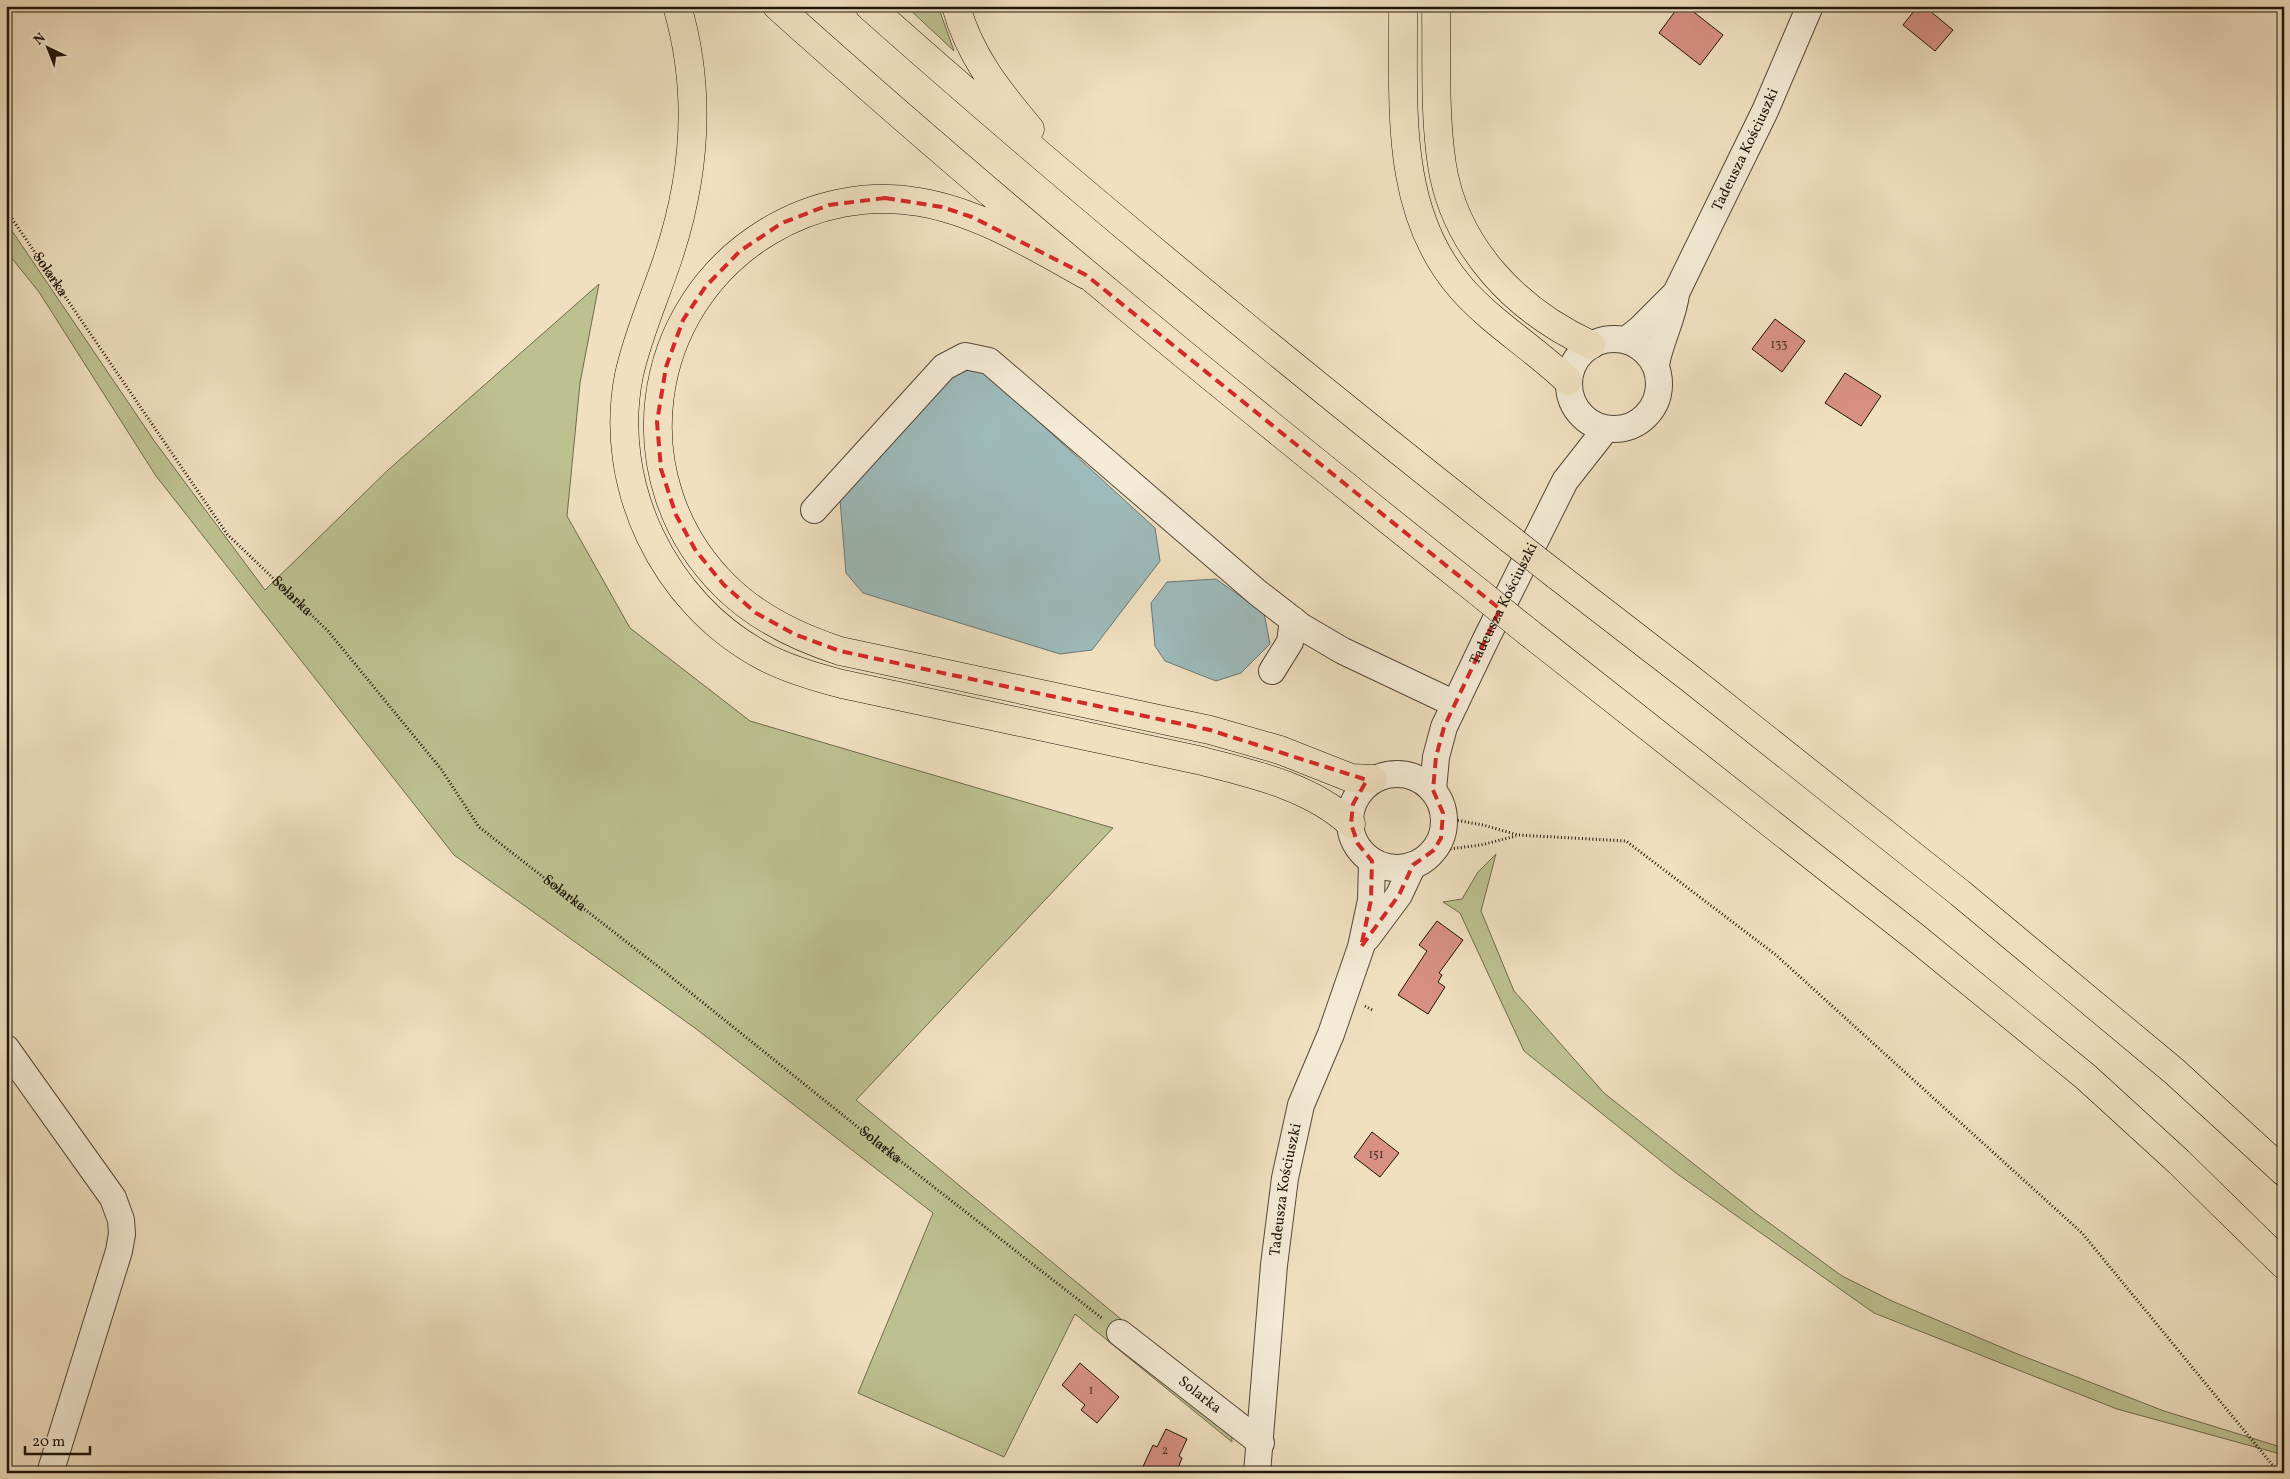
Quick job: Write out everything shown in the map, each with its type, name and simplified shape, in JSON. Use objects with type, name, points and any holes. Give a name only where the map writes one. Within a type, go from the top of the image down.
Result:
[{"type":"highway","points":[[677,6],[690,57],[693,86],[692,164],[678,226],[635,354],[626,401],[625,428],[629,478],[637,505],[658,553],[687,595],[712,620],[743,644],[764,656],[806,674],[842,684],[1198,760],[1235,770],[1274,781],[1312,797],[1334,809],[1351,824]]},
{"type":"highway","points":[[777,6],[1086,275],[1343,485],[1915,937],[2086,1077],[2179,1162],[2284,1265]]},
{"type":"highway","points":[[869,6],[1082,191],[1244,326],[1556,576],[1692,680],[1960,893],[2175,1072],[2284,1172]]},
{"type":"highway","points":[[956,6],[974,53],[988,77],[1082,191]]},
{"type":"highway","points":[[1403,6],[1406,147],[1414,197],[1424,226],[1441,259],[1461,288],[1489,316],[1550,364],[1568,381]]},
{"type":"highway","points":[[1436,6],[1438,134],[1442,167],[1450,199],[1460,223],[1476,251],[1503,285],[1549,320],[1591,345]]},
{"type":"highway","points":[[1086,275],[972,218],[942,206],[918,201],[885,198],[855,200],[829,205],[782,223],[761,235],[740,251],[706,286],[683,320],[666,367],[657,422],[658,448],[667,491],[685,535],[708,568],[738,599],[777,625],[816,643],[840,651],[1210,730],[1280,750],[1351,778],[1372,779]]},
{"type":"street","name":"Tadeusza Kościuszki","points":[[1656,365],[1659,348],[1671,321],[1676,293],[1765,111],[1810,6]]},
{"type":"street","name":"Tadeusza Kościuszki","points":[[1626,340],[1647,323],[1676,293]]},
{"type":"street","points":[[1602,340],[1626,340],[1639,347],[1656,365],[1659,390],[1650,412],[1631,427],[1594,424],[1572,401],[1568,381],[1573,365],[1591,345],[1602,340]]},
{"type":"street","points":[[814,510],[944,367],[964,356],[989,361],[1251,587],[1293,620],[1449,715]]},
{"type":"street","name":"Tadeusza Kościuszki","points":[[1433,790],[1436,757],[1449,715],[1594,424]]},
{"type":"street","points":[[1272,671],[1290,642],[1293,620]]},
{"type":"street","name":"Tadeusza Kościuszki","points":[[1401,773],[1410,767],[1449,715]]},
{"type":"street","points":[[1401,773],[1418,778],[1433,790],[1440,801],[1444,818],[1440,838],[1423,858],[1400,868],[1386,867],[1372,861],[1358,844],[1351,824],[1354,804],[1361,791],[1372,779],[1386,774],[1401,773]]},
{"type":"street","name":"Tadeusza Kościuszki","points":[[1361,946],[1399,895],[1423,858]]},
{"type":"street","name":"Tadeusza Kościuszki","points":[[1257,1473],[1261,1443],[1274,1265],[1285,1178],[1302,1105],[1331,1034],[1361,946],[1371,900],[1372,861]]},
{"type":"street","points":[[6,1048],[88,1160],[112,1198],[121,1220],[122,1234],[119,1251],[50,1473]]},
{"type":"street","name":"Solarka","points":[[1120,1333],[1261,1443]]},
{"type":"path","name":"Solarka","points":[[6,210],[227,534],[328,631],[441,769],[479,827],[1120,1333]]},
{"type":"path","points":[[1444,818],[1483,825],[1518,835],[1626,841],[1776,955],[2082,1233],[2279,1473]]},
{"type":"path","points":[[1423,858],[1518,835]]},
{"type":"highlighted area","points":[[885,198],[942,207],[972,217],[1086,275],[1500,609],[1444,727],[1436,757],[1433,790],[1443,813],[1441,838],[1434,850],[1413,865],[1399,895],[1361,947],[1371,900],[1372,861],[1358,844],[1351,824],[1353,804],[1367,780],[1210,730],[840,651],[794,634],[756,613],[724,585],[696,551],[676,515],[661,469],[657,422],[666,367],[683,320],[706,286],[740,251],[782,223],[829,205]]},
{"type":"green space","points":[[906,6],[938,6],[954,51]]},
{"type":"green space","points":[[6,222],[155,442],[265,590],[388,470],[599,284],[580,383],[567,516],[630,628],[750,721],[1113,828],[856,1100],[1231,1410],[1232,1442],[1075,1314],[1004,1457],[858,1393],[933,1213],[699,1031],[454,855],[156,476],[39,292],[6,251]]},
{"type":"green space","points":[[1496,854],[1481,911],[1514,991],[1604,1093],[1757,1214],[1842,1276],[1892,1301],[2015,1353],[2164,1411],[2284,1448],[2284,1455],[2117,1409],[1874,1313],[1676,1173],[1524,1051],[1460,913],[1443,902],[1462,899],[1478,872]]},
{"type":"water","points":[[981,369],[1155,528],[1160,561],[1092,650],[1060,654],[863,593],[846,573],[840,500],[950,372]]},
{"type":"water","points":[[1216,579],[1264,613],[1270,644],[1241,673],[1216,681],[1165,661],[1155,646],[1151,603],[1167,582]]},
{"type":"building","points":[[1679,6],[1686,6],[1723,35],[1700,65],[1659,33]]},
{"type":"building","points":[[1918,6],[1924,6],[1953,30],[1935,51],[1903,25]]},
{"type":"building","points":[[1775,319],[1805,341],[1782,372],[1752,349]]},
{"type":"building","points":[[1845,373],[1881,396],[1861,426],[1825,403]]},
{"type":"building","points":[[1437,921],[1463,940],[1439,973],[1442,975],[1438,982],[1445,987],[1428,1014],[1398,995],[1427,951],[1419,945]]},
{"type":"building","points":[[1372,1132],[1399,1153],[1380,1177],[1354,1157]]},
{"type":"building","points":[[1080,1363],[1119,1397],[1097,1423],[1081,1410],[1085,1405],[1062,1385]]},
{"type":"building","points":[[1166,1429],[1187,1439],[1179,1456],[1182,1458],[1176,1473],[1140,1473],[1153,1445],[1157,1447]]}]
